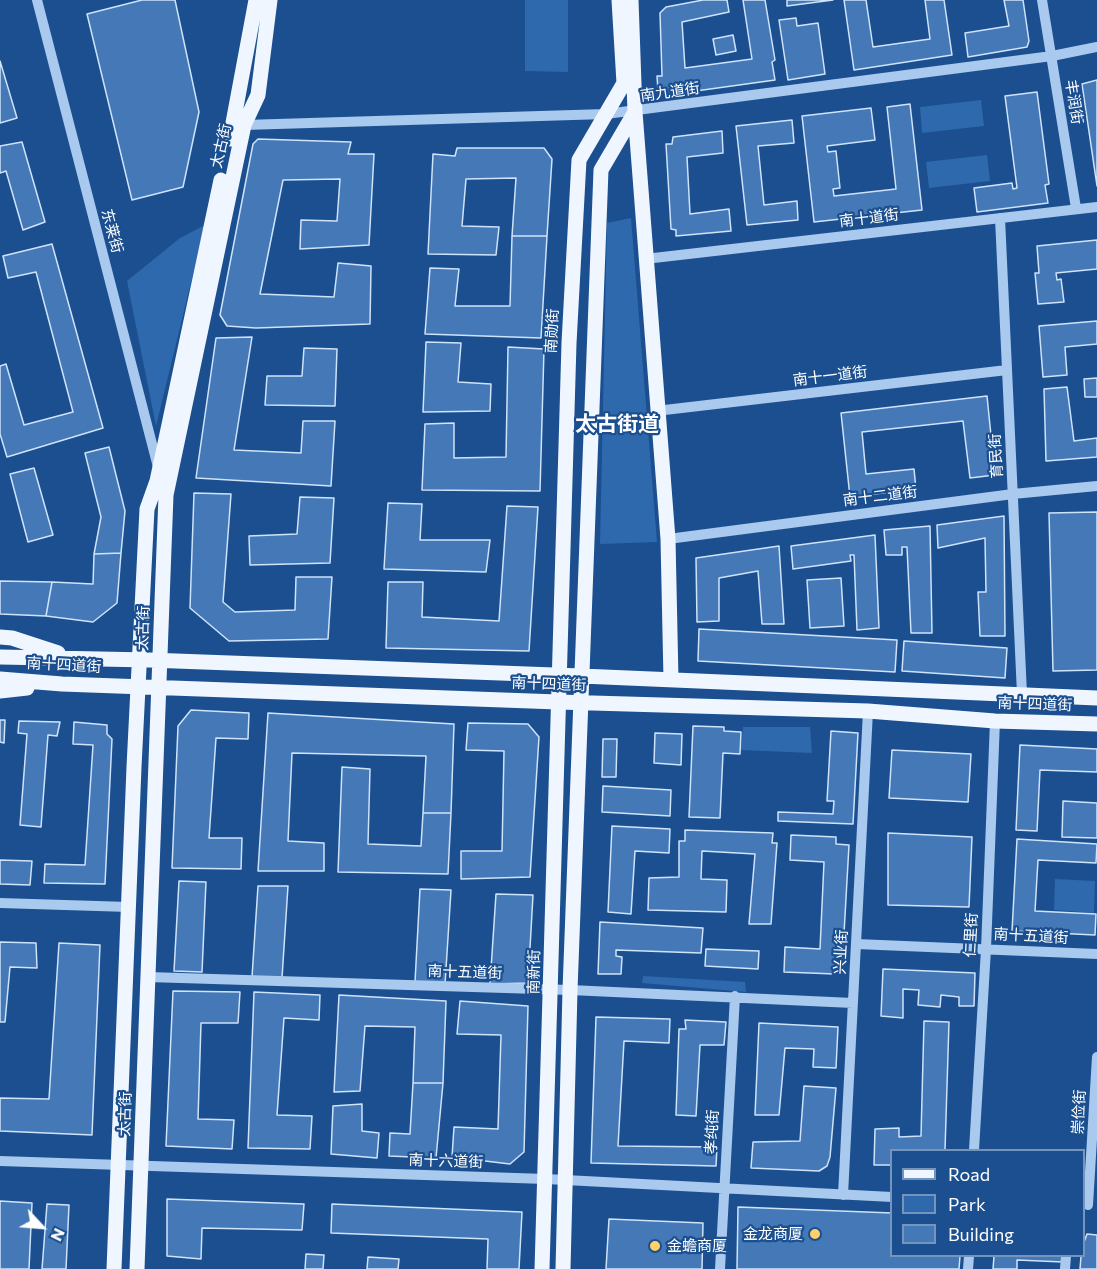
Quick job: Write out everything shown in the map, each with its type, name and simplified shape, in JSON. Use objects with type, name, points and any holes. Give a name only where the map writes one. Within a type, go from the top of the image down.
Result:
[{"type":"main road","name":"太古街","points":[[114,1269],[147,509],[159,471],[240,92],[256,0]]},
{"type":"main road","name":"太古街","points":[[137,1269],[166,495],[243,124],[258,95],[270,0]]},
{"type":"main road","name":"南勋街","points":[[559,676],[570,343],[579,160],[624,83],[619,0]]},
{"type":"main road","points":[[631,0],[634,112],[656,411],[668,539],[671,680]]},
{"type":"main road","points":[[564,1269],[570,990],[601,170],[634,112]]},
{"type":"main road","points":[[0,638],[12,638],[72,658]]},
{"type":"main road","points":[[0,657],[581,676],[1022,693],[1097,698]]},
{"type":"main road","name":"南新街","points":[[542,1269],[559,676]]},
{"type":"main road","name":"南十四道街","points":[[0,679],[159,688],[868,711],[995,721],[1097,724]]},
{"type":"main road","points":[[0,691],[62,684]]},
{"type":"street","name":"东莱街","points":[[37,0],[159,471]]},
{"type":"street","name":"丰润街","points":[[1042,0],[1076,208]]},
{"type":"street","name":"南九道街","points":[[243,124],[634,112],[1052,56],[1097,47]]},
{"type":"street","name":"南十道街","points":[[645,259],[1097,207]]},
{"type":"street","name":"育民街","points":[[1000,218],[1022,693]]},
{"type":"street","name":"南十一道街","points":[[656,411],[1007,370]]},
{"type":"street","name":"南十二道街","points":[[668,539],[1013,494],[1097,486]]},
{"type":"street","name":"兴业街","points":[[843,1195],[868,711]]},
{"type":"street","name":"仁里街","points":[[974,1149],[986,949],[995,721]]},
{"type":"street","points":[[0,903],[129,908]]},
{"type":"street","name":"南十五道街","points":[[856,944],[1097,954]]},
{"type":"street","name":"南十五道街","points":[[148,977],[735,996],[853,1004]]},
{"type":"street","name":"孝纯街","points":[[720,1269],[735,996]]},
{"type":"street","name":"崇俭街","points":[[1090,1205],[1097,1058]]},
{"type":"street","name":"南十六道街","points":[[0,1161],[546,1179],[890,1197]]},
{"type":"green space","points":[[525,0],[568,0],[568,72],[525,71]]},
{"type":"green space","points":[[981,100],[984,126],[922,133],[920,107]]},
{"type":"green space","points":[[987,155],[990,181],[929,188],[926,162]]},
{"type":"green space","points":[[631,218],[657,542],[600,544],[607,223]]},
{"type":"green space","points":[[205,225],[156,426],[127,281],[180,238]]},
{"type":"green space","points":[[743,727],[810,727],[812,753],[741,750]]},
{"type":"green space","points":[[1055,879],[1095,881],[1094,913],[1054,910]]},
{"type":"green space","points":[[643,976],[745,982],[746,992],[642,983]]},
{"type":"building","points":[[142,0],[175,0],[199,112],[183,187],[132,200],[87,14]]},
{"type":"building","points":[[703,0],[727,0],[729,12],[682,22],[685,68],[752,59],[743,0],[765,0],[775,60],[772,62],[775,80],[667,95],[658,91],[657,76],[662,76],[660,13],[666,7]]},
{"type":"building","points":[[787,0],[833,0],[787,6]]},
{"type":"building","points":[[844,0],[866,0],[873,47],[930,39],[925,0],[944,0],[952,55],[854,70]]},
{"type":"building","points":[[1004,0],[1023,0],[1029,41],[1027,47],[968,57],[965,33],[1009,26]]},
{"type":"building","points":[[796,18],[797,26],[818,23],[825,74],[788,80],[779,20]]},
{"type":"building","points":[[733,35],[736,51],[716,55],[713,39]]},
{"type":"building","points":[[0,61],[17,118],[0,123]]},
{"type":"building","points":[[1097,80],[1097,186],[1082,84]]},
{"type":"building","points":[[1037,92],[1049,184],[1045,185],[1048,203],[977,212],[974,188],[1012,183],[1013,189],[1017,188],[1005,96]]},
{"type":"building","points":[[910,104],[922,210],[814,222],[802,116],[871,108],[875,140],[827,146],[828,152],[836,151],[840,188],[833,189],[834,196],[896,189],[887,107]]},
{"type":"building","points":[[792,120],[794,143],[758,146],[764,205],[797,201],[798,220],[747,225],[736,126]]},
{"type":"building","points":[[722,131],[723,153],[687,157],[690,214],[729,209],[731,231],[676,236],[676,230],[671,229],[666,144],[672,144],[673,137]]},
{"type":"building","points":[[258,139],[351,142],[348,154],[374,154],[369,245],[300,249],[301,220],[337,221],[340,179],[283,180],[260,294],[334,297],[338,263],[371,266],[370,324],[256,328],[227,326],[220,315],[253,144]]},
{"type":"building","points":[[22,142],[45,222],[23,230],[6,171],[0,173],[0,146]]},
{"type":"building","points":[[457,148],[544,148],[552,159],[547,236],[512,236],[516,178],[466,179],[462,226],[499,227],[496,255],[428,254],[433,154],[455,156]]},
{"type":"building","points":[[512,236],[547,236],[541,338],[425,334],[430,268],[459,269],[455,306],[510,306]]},
{"type":"building","points":[[1097,240],[1097,269],[1056,273],[1057,280],[1061,279],[1064,302],[1038,304],[1035,273],[1039,273],[1037,246]]},
{"type":"building","points":[[52,244],[103,428],[7,457],[0,434],[0,366],[6,364],[24,425],[73,412],[36,272],[8,278],[3,256]]},
{"type":"building","points":[[1097,321],[1097,344],[1065,347],[1067,375],[1043,377],[1039,326]]},
{"type":"building","points":[[252,337],[234,450],[301,453],[303,421],[335,421],[331,486],[196,478],[216,338]]},
{"type":"building","points":[[426,342],[461,343],[458,382],[491,384],[490,411],[423,412]]},
{"type":"building","points":[[508,347],[544,349],[540,491],[422,490],[425,424],[454,423],[454,458],[506,457]]},
{"type":"building","points":[[304,348],[337,349],[335,406],[265,405],[267,376],[302,376]]},
{"type":"building","points":[[1097,378],[1097,397],[1085,397],[1084,379]]},
{"type":"building","points":[[1067,387],[1074,441],[1097,438],[1097,457],[1046,461],[1044,389]]},
{"type":"building","points":[[987,396],[995,475],[970,478],[963,421],[862,432],[866,474],[914,469],[916,489],[850,497],[841,413]]},
{"type":"building","points":[[109,447],[125,511],[121,553],[94,554],[101,517],[85,453]]},
{"type":"building","points":[[34,468],[53,535],[28,542],[10,474]]},
{"type":"building","points":[[194,493],[231,494],[223,602],[235,612],[295,610],[296,577],[332,577],[328,639],[229,641],[190,608]]},
{"type":"building","points":[[300,497],[334,498],[330,563],[250,565],[249,536],[297,534]]},
{"type":"building","points":[[388,503],[422,504],[420,540],[490,540],[486,572],[384,569]]},
{"type":"building","points":[[507,506],[538,507],[529,651],[386,648],[388,582],[423,582],[422,617],[499,621]]},
{"type":"building","points":[[1097,512],[1097,670],[1053,671],[1049,513]]},
{"type":"building","points":[[1004,516],[1005,636],[980,636],[978,592],[986,592],[985,538],[938,548],[937,525]]},
{"type":"building","points":[[930,526],[932,633],[911,633],[907,547],[902,547],[902,555],[886,555],[884,530]]},
{"type":"building","points":[[875,535],[879,628],[857,630],[854,555],[850,555],[851,561],[793,569],[791,546]]},
{"type":"building","points":[[779,546],[784,624],[762,624],[758,571],[719,578],[719,621],[697,622],[696,558]]},
{"type":"building","points":[[121,553],[117,603],[93,622],[46,616],[52,582],[93,584],[94,554]]},
{"type":"building","points":[[841,578],[844,626],[810,628],[807,580]]},
{"type":"building","points":[[0,581],[52,582],[46,616],[0,614]]},
{"type":"building","points":[[699,629],[897,640],[895,672],[698,661]]},
{"type":"building","points":[[904,641],[1007,648],[1005,678],[902,671]]},
{"type":"building","points":[[191,710],[249,713],[248,739],[216,738],[209,838],[242,838],[241,869],[172,868],[178,726]]},
{"type":"building","points":[[268,713],[454,724],[451,813],[423,813],[426,756],[292,753],[288,841],[324,843],[324,871],[258,871]]},
{"type":"building","points":[[0,720],[5,720],[4,743],[0,742]]},
{"type":"building","points":[[19,721],[60,722],[57,736],[48,735],[41,827],[20,825],[27,734],[18,733]]},
{"type":"building","points":[[74,722],[107,725],[107,734],[112,739],[105,884],[44,883],[45,864],[85,865],[93,745],[73,744]]},
{"type":"building","points":[[468,723],[528,724],[539,737],[530,877],[461,879],[461,851],[502,851],[504,751],[466,750]]},
{"type":"building","points":[[693,726],[724,727],[724,731],[741,732],[740,754],[723,753],[720,818],[689,817]]},
{"type":"building","points":[[831,731],[858,733],[853,824],[778,821],[778,812],[833,814],[834,801],[827,801]]},
{"type":"building","points":[[655,733],[682,734],[681,765],[654,763]]},
{"type":"building","points":[[603,739],[617,739],[616,777],[602,777]]},
{"type":"building","points":[[1020,745],[1097,749],[1097,772],[1040,770],[1037,831],[1016,830]]},
{"type":"building","points":[[892,750],[971,754],[968,802],[889,798]]},
{"type":"building","points":[[342,767],[370,769],[368,844],[421,846],[423,813],[451,813],[448,874],[338,872]]},
{"type":"building","points":[[603,786],[671,790],[670,816],[602,812]]},
{"type":"building","points":[[1063,801],[1097,803],[1097,838],[1062,837]]},
{"type":"building","points":[[612,826],[670,829],[669,853],[635,851],[631,914],[608,912]]},
{"type":"building","points":[[685,830],[773,833],[772,843],[777,843],[771,924],[749,924],[755,854],[702,851],[701,879],[727,880],[726,912],[648,910],[649,878],[679,877],[679,841],[685,841]]},
{"type":"building","points":[[888,833],[972,837],[969,907],[888,905]]},
{"type":"building","points":[[791,835],[836,837],[836,844],[849,845],[842,969],[835,969],[835,974],[784,972],[785,947],[820,949],[824,862],[790,860]]},
{"type":"building","points":[[1017,839],[1097,844],[1096,863],[1038,860],[1035,911],[1096,914],[1095,935],[1012,931]]},
{"type":"building","points":[[0,860],[32,861],[30,885],[0,884]]},
{"type":"building","points":[[179,881],[206,882],[202,972],[174,971]]},
{"type":"building","points":[[258,886],[288,886],[282,978],[252,977]]},
{"type":"building","points":[[420,889],[451,890],[445,985],[415,982]]},
{"type":"building","points":[[496,894],[533,895],[528,983],[490,984]]},
{"type":"building","points":[[600,922],[703,928],[701,953],[616,950],[616,956],[622,957],[621,974],[598,974]]},
{"type":"building","points":[[0,942],[36,943],[37,968],[10,967],[5,1022],[0,1022]]},
{"type":"building","points":[[59,943],[100,945],[92,1135],[0,1131],[0,1098],[49,1099]]},
{"type":"building","points":[[706,949],[759,951],[758,969],[705,966]]},
{"type":"building","points":[[883,969],[975,973],[974,1006],[959,1006],[959,997],[941,995],[940,1007],[918,1005],[919,990],[903,989],[903,1018],[881,1016]]},
{"type":"building","points":[[173,991],[240,992],[238,1023],[201,1023],[198,1119],[234,1120],[232,1149],[166,1146]]},
{"type":"building","points":[[254,992],[320,995],[319,1020],[284,1018],[277,1115],[312,1116],[310,1149],[248,1148]]},
{"type":"building","points":[[339,995],[446,1001],[443,1083],[413,1083],[415,1027],[365,1026],[360,1091],[334,1092]]},
{"type":"building","points":[[460,1001],[528,1006],[524,1152],[510,1164],[452,1157],[454,1127],[498,1129],[501,1035],[457,1034]]},
{"type":"building","points":[[596,1017],[670,1019],[669,1043],[624,1041],[618,1146],[717,1147],[716,1166],[591,1163]]},
{"type":"building","points":[[685,1020],[726,1022],[724,1045],[700,1045],[696,1116],[676,1115],[679,1029],[686,1029]]},
{"type":"building","points":[[924,1021],[949,1022],[945,1149],[890,1149],[890,1165],[874,1165],[875,1129],[899,1128],[899,1137],[921,1136]]},
{"type":"building","points":[[759,1023],[838,1027],[836,1068],[813,1067],[814,1049],[785,1048],[779,1115],[755,1115]]},
{"type":"building","points":[[413,1083],[443,1083],[436,1158],[389,1156],[390,1133],[410,1134]]},
{"type":"building","points":[[804,1086],[836,1088],[830,1157],[827,1166],[819,1171],[751,1168],[753,1142],[800,1141]]},
{"type":"building","points":[[362,1104],[362,1131],[379,1133],[377,1158],[331,1154],[333,1106]]},
{"type":"building","points":[[167,1199],[304,1204],[302,1230],[202,1228],[201,1259],[167,1256]]},
{"type":"building","points":[[0,1201],[32,1203],[29,1269],[0,1269]]},
{"type":"building","points":[[47,1204],[69,1205],[66,1269],[42,1269]]},
{"type":"building","points":[[332,1204],[522,1212],[519,1269],[487,1269],[488,1239],[331,1233]]},
{"type":"building","name":"金龙商厦","points":[[738,1207],[890,1213],[890,1257],[960,1257],[959,1269],[737,1269]]},
{"type":"building","name":"金蟾商厦","points":[[609,1219],[703,1223],[702,1269],[606,1269]]},
{"type":"building","points":[[1087,1234],[1097,1235],[1097,1269],[1080,1269],[1081,1257],[1085,1257]]},
{"type":"building","points":[[306,1254],[324,1255],[323,1269],[305,1269]]},
{"type":"building","points":[[368,1257],[399,1259],[398,1269],[367,1269]]},
{"type":"building","points":[[994,1257],[1063,1257],[1063,1262],[1017,1260],[1017,1269],[993,1269]]},
{"type":"place","name":"金龙商厦","points":[[815,1234]]},
{"type":"place","name":"金蟾商厦","points":[[655,1246]]},
{"type":"district","name":"太古街道","points":[[617,424]]}]
